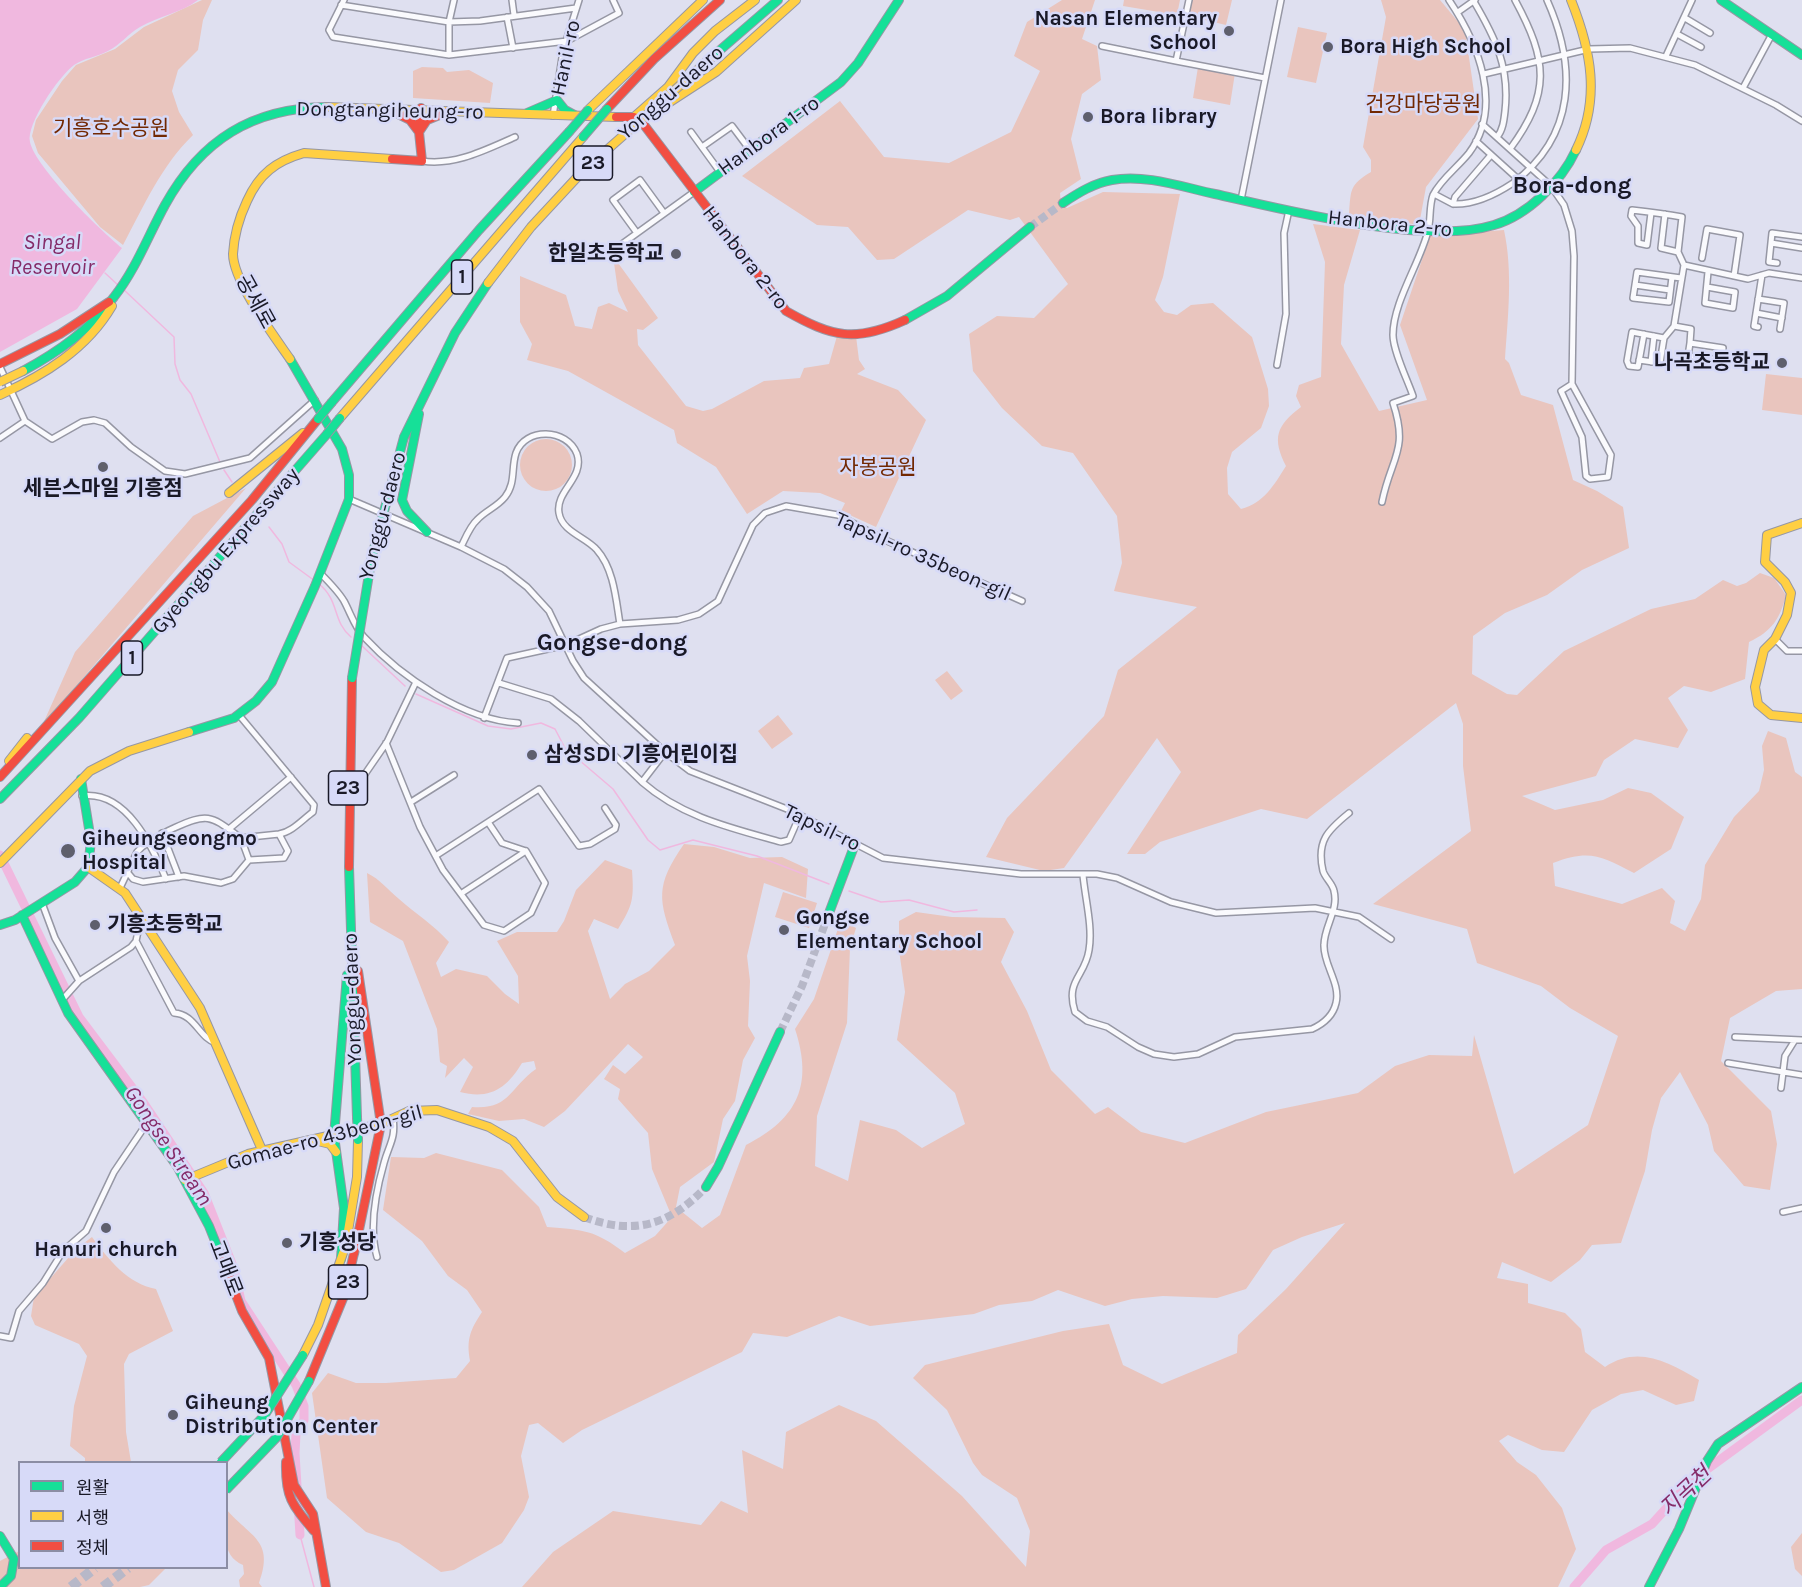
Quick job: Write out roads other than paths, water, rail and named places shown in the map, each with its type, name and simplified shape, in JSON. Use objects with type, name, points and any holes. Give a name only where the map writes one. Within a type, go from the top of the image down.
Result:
[{"type":"main road","name":"1","points":[[315,422],[479,230],[588,110],[703,0]]},
{"type":"main road","name":"Gyeongbu Expressway","points":[[0,799],[79,718],[607,109],[654,59],[720,0]]},
{"type":"main road","points":[[637,119],[668,87],[693,52],[715,31],[755,0]]},
{"type":"main road","name":"Yonggu-daero","points":[[222,1461],[264,1416],[303,1354],[318,1325],[341,1259],[351,1221],[357,1177],[358,1140],[351,951],[348,745],[351,678],[364,581],[384,502],[404,437],[455,333],[488,283],[531,227],[582,172],[778,0]]},
{"type":"main road","points":[[637,119],[716,72],[796,0]]},
{"type":"main road","name":"Hanbora 1-ro","points":[[694,192],[847,77],[898,0]]},
{"type":"main road","name":"Hanbora 2-ro","points":[[1063,203],[1100,180],[1146,179],[1340,221],[1444,232],[1475,230],[1503,222],[1551,186],[1573,159],[1582,138],[1592,81],[1589,49],[1571,0]]},
{"type":"main road","points":[[1721,0],[1802,55]]},
{"type":"main road","points":[[693,52],[693,63],[702,74],[716,72]]},
{"type":"main road","points":[[520,115],[557,100],[565,110],[579,117]]},
{"type":"main road","name":"Dongtangiheung-ro","points":[[117,295],[168,200],[190,167],[217,140],[254,119],[292,107],[422,108],[520,115],[637,119]]},
{"type":"main road","points":[[386,108],[410,120],[419,132]]},
{"type":"main road","points":[[422,108],[419,132],[422,161]]},
{"type":"main road","points":[[419,132],[427,120],[451,110]]},
{"type":"main road","name":"Hanbora 2-ro","points":[[637,119],[786,311],[801,323],[837,336],[875,333],[913,318],[940,300],[1030,227]]},
{"type":"main road","name":"공세로","points":[[239,715],[256,701],[272,682],[320,575],[349,499],[349,475],[342,449],[315,400],[257,310],[239,275],[233,256],[238,220],[246,201],[264,172],[290,157],[304,153],[422,161]]},
{"type":"main road","points":[[0,366],[60,334],[117,295]]},
{"type":"main road","points":[[0,382],[23,371],[84,333],[117,295]]},
{"type":"main road","points":[[0,395],[35,378],[82,344],[107,318],[117,295]]},
{"type":"main road","points":[[423,396],[402,500],[407,511],[427,532]]},
{"type":"main road","name":"Gyeongbu Expressway","points":[[0,777],[19,760],[252,500],[304,439],[315,422]]},
{"type":"main road","points":[[229,490],[240,484],[315,422]]},
{"type":"main road","points":[[1802,523],[1767,535],[1765,562],[1785,582],[1791,593],[1786,615],[1775,639],[1764,650],[1755,687],[1758,704],[1771,715],[1802,718]]},
{"type":"main road","points":[[0,863],[90,771],[129,751],[239,715]]},
{"type":"main road","points":[[0,772],[27,738]]},
{"type":"main road","points":[[0,925],[22,915],[75,882],[88,867],[92,852],[81,779]]},
{"type":"main road","points":[[64,797],[78,800],[84,806]]},
{"type":"main road","points":[[826,921],[855,844]]},
{"type":"main road","points":[[88,867],[120,888],[200,1008],[262,1150]]},
{"type":"main road","name":"고매로","points":[[22,915],[62,1000],[85,1038],[188,1179],[242,1311],[269,1358],[276,1381],[286,1449]]},
{"type":"main road","points":[[341,1259],[344,1208],[334,1136],[344,996],[351,951]]},
{"type":"main road","points":[[351,951],[357,961],[381,1124],[354,1254]]},
{"type":"main road","points":[[706,1187],[718,1167],[780,1032]]},
{"type":"main road","name":"Gomae-ro 43beon-gil","points":[[188,1179],[262,1150],[381,1124],[409,1111],[437,1110],[499,1132],[513,1141],[557,1197],[584,1217]]},
{"type":"main road","points":[[314,1140],[333,1129],[336,1122]]},
{"type":"main road","points":[[314,1140],[330,1144],[336,1152]]},
{"type":"main road","name":"Yonggu-daero","points":[[228,1488],[277,1437],[309,1381],[344,1296],[354,1254],[359,1194],[357,1177]]},
{"type":"main road","points":[[1649,1587],[1679,1529],[1707,1461],[1718,1444],[1802,1387]]},
{"type":"main road","points":[[286,1449],[294,1485],[306,1510],[315,1522],[314,1531],[326,1587]]},
{"type":"main road","points":[[286,1449],[285,1481],[292,1507],[314,1531]]},
{"type":"main road","points":[[292,1507],[306,1510]]},
{"type":"main road","points":[[0,1536],[14,1559],[11,1576],[0,1587]]},
{"type":"street","points":[[449,55],[449,22],[454,0]]},
{"type":"street","points":[[512,0],[513,48]]},
{"type":"street","name":"Hanil-ro","points":[[553,116],[567,41],[579,0]]},
{"type":"street","points":[[576,8],[449,22],[342,3],[329,30],[333,37],[449,55],[567,41],[619,13],[614,0]]},
{"type":"street","points":[[1176,61],[1189,0]]},
{"type":"street","points":[[1241,200],[1281,0]]},
{"type":"street","points":[[1382,502],[1401,443],[1400,425],[1393,403],[1413,396],[1393,336],[1399,310],[1428,230],[1434,194],[1476,141],[1482,124],[1486,97],[1484,74],[1458,12],[1449,0]]},
{"type":"street","points":[[1458,12],[1474,0],[1489,27],[1505,69],[1505,110],[1501,132],[1497,137]]},
{"type":"street","points":[[1510,149],[1531,119],[1538,101],[1541,75],[1524,17],[1515,0]]},
{"type":"street","points":[[1434,194],[1453,204],[1463,205],[1494,195],[1530,168],[1555,135],[1565,109],[1568,81],[1565,54],[1547,0]]},
{"type":"street","points":[[1666,56],[1692,0]]},
{"type":"street","points":[[1685,18],[1710,33]]},
{"type":"street","points":[[1677,34],[1701,47]]},
{"type":"street","points":[[1743,88],[1771,36]]},
{"type":"street","points":[[1102,46],[1265,78]]},
{"type":"street","points":[[1484,74],[1589,49],[1630,48],[1695,65],[1743,88],[1802,121]]},
{"type":"street","points":[[1796,117],[1802,112]]},
{"type":"street","points":[[1482,124],[1551,186],[1564,205],[1572,231],[1574,256],[1572,384],[1611,455],[1608,477],[1590,479],[1586,476],[1582,437],[1561,391],[1572,384]]},
{"type":"street","points":[[702,147],[732,126],[750,150]]},
{"type":"street","points":[[691,132],[720,172]]},
{"type":"street","points":[[422,161],[436,163],[460,159],[515,137]]},
{"type":"street","points":[[1476,141],[1518,179]]},
{"type":"street","points":[[1453,204],[1455,197],[1491,155]]},
{"type":"street","points":[[637,233],[613,200],[640,180],[664,213]]},
{"type":"street","name":"Hanbora 1-ro","points":[[615,249],[694,192]]},
{"type":"street","points":[[1277,365],[1286,314],[1284,233],[1289,210]]},
{"type":"street","points":[[1639,360],[1660,363],[1664,338],[1674,326],[1684,265],[1678,252],[1682,217],[1632,210],[1631,216],[1638,226],[1638,243],[1678,252]]},
{"type":"street","points":[[1647,245],[1651,213]]},
{"type":"street","points":[[1661,248],[1665,214]]},
{"type":"street","points":[[1702,258],[1707,229],[1740,235],[1734,276]]},
{"type":"street","points":[[1777,263],[1769,262],[1772,233],[1802,237]]},
{"type":"street","points":[[1771,243],[1802,248]]},
{"type":"street","points":[[1684,265],[1748,279],[1769,273],[1802,275]]},
{"type":"street","points":[[1672,277],[1669,302],[1633,297],[1636,272],[1681,278]]},
{"type":"street","points":[[1707,287],[1736,292],[1733,308],[1705,303],[1708,272]]},
{"type":"street","points":[[1758,327],[1754,326],[1762,275]]},
{"type":"street","points":[[1635,285],[1670,290]]},
{"type":"street","points":[[1758,299],[1784,303],[1780,329]]},
{"type":"street","points":[[1756,313],[1782,318]]},
{"type":"street","points":[[1674,326],[1691,329],[1688,366]]},
{"type":"street","points":[[1644,334],[1638,367],[1629,366],[1627,361],[1632,332],[1644,334],[1664,338]]},
{"type":"street","points":[[1651,362],[1654,336]]},
{"type":"street","points":[[1688,356],[1721,360],[1723,348],[1690,343]]},
{"type":"street","points":[[0,366],[26,421],[52,440],[82,422],[94,420],[105,423],[131,447],[165,471],[185,474],[250,458],[315,400]]},
{"type":"street","points":[[0,438],[26,421]]},
{"type":"street","points":[[461,547],[476,520],[506,496],[513,483],[516,453],[522,444],[533,436],[548,433],[559,435],[568,441],[577,453],[578,464],[576,477],[560,502],[559,512],[569,530],[597,550],[608,569],[620,624]]},
{"type":"street","name":"Tapsil-ro","points":[[349,499],[461,547],[504,569],[527,587],[549,611],[584,678],[665,752],[705,778],[801,815],[883,858],[908,863],[1021,874],[1083,874],[1117,878],[1171,902],[1216,913],[1240,914],[1300,908],[1359,918],[1391,939]]},
{"type":"street","name":"Tapsil-ro 35beon-gil","points":[[499,683],[507,658],[566,645],[601,629],[620,624],[678,620],[699,614],[718,601],[753,525],[765,513],[786,506],[838,515],[883,539],[1022,601]]},
{"type":"street","points":[[320,575],[344,601],[350,616],[364,637],[416,682],[484,718],[518,723]]},
{"type":"street","points":[[1775,639],[1787,651],[1802,651]]},
{"type":"street","points":[[365,774],[386,743],[416,682]]},
{"type":"street","points":[[484,718],[499,683],[551,699],[579,721],[660,798],[697,817],[781,842],[789,840],[801,815]]},
{"type":"street","points":[[239,715],[315,808],[298,825],[279,834],[241,838]]},
{"type":"street","points":[[386,743],[420,827],[443,870],[487,928],[504,931],[527,917],[545,883],[526,851],[502,843],[488,822]]},
{"type":"street","points":[[642,782],[665,752]]},
{"type":"street","points":[[411,802],[454,775]]},
{"type":"street","points":[[229,829],[291,777]]},
{"type":"street","points":[[437,855],[539,789],[579,846],[591,844],[615,829],[616,825],[605,808]]},
{"type":"street","points":[[82,796],[96,795],[106,798],[141,828],[150,841],[166,879]]},
{"type":"street","points":[[1083,874],[1089,951],[1074,981],[1071,994],[1075,1012],[1087,1021],[1107,1026],[1154,1054],[1174,1057],[1198,1054],[1235,1037],[1302,1032],[1323,1024],[1336,1003],[1337,992],[1327,968],[1324,942],[1334,913],[1334,890],[1323,872],[1322,850],[1327,830],[1349,813]]},
{"type":"street","points":[[120,888],[137,852],[162,833],[200,816],[214,820],[241,838],[249,860]]},
{"type":"street","points":[[162,833],[180,877]]},
{"type":"street","points":[[249,860],[280,859],[288,856],[279,834]]},
{"type":"street","points":[[462,893],[526,851]]},
{"type":"street","points":[[128,873],[133,879],[143,882],[180,877],[227,882],[243,869],[249,860]]},
{"type":"street","points":[[39,905],[79,981]]},
{"type":"street","points":[[62,1000],[79,981],[131,947],[136,941],[141,917]]},
{"type":"street","points":[[136,941],[174,1013],[182,1013],[199,1027],[210,1041],[217,1043]]},
{"type":"street","points":[[1735,1037],[1799,1040]]},
{"type":"street","points":[[1780,1088],[1785,1056],[1799,1040]]},
{"type":"street","points":[[1728,1063],[1802,1075]]},
{"type":"street","points":[[376,1257],[374,1232],[376,1197],[384,1162],[395,1133],[393,1118]]},
{"type":"street","points":[[0,1336],[11,1338],[19,1311],[31,1299],[63,1251],[86,1231],[114,1172],[148,1122]]},
{"type":"street","points":[[1782,1212],[1802,1208]]},
{"type":"water","name":"Singal Reservoir","points":[[0,0],[198,0],[140,27],[108,51],[74,65],[52,89],[38,113],[30,134],[34,153],[70,198],[122,248],[77,309],[0,352]]},
{"type":"waterway","points":[[105,273],[119,286]]},
{"type":"waterway","points":[[123,289],[174,337],[175,364],[180,380],[191,394],[220,462]]},
{"type":"waterway","points":[[224,470],[232,482]]},
{"type":"waterway","points":[[269,527],[282,544],[289,562],[315,581]]},
{"type":"waterway","points":[[319,584],[330,597],[341,624],[351,637]]},
{"type":"waterway","points":[[362,646],[405,686]]},
{"type":"waterway","points":[[416,694],[488,726],[511,729],[541,723],[555,729],[565,748],[613,789],[648,840],[660,850],[693,840],[757,856],[829,884]]},
{"type":"waterway","name":"Gongse Stream","points":[[0,855],[79,1017],[143,1102],[204,1193],[234,1269],[241,1301],[296,1385],[304,1406],[304,1420],[296,1434],[295,1453],[300,1535]]},
{"type":"waterway","points":[[849,891],[881,902],[909,900],[954,912],[977,910]]},
{"type":"waterway","name":"지곡천","points":[[1574,1587],[1606,1550],[1652,1524],[1691,1481],[1802,1400]]},
{"type":"waterway","name":"Gongse Stream","points":[[300,1535],[314,1587]]},
{"type":"tunnel","points":[[1030,227],[1063,203]]},
{"type":"tunnel","points":[[780,1032],[802,986],[826,921]]},
{"type":"tunnel","points":[[584,1217],[619,1226],[650,1223],[679,1210],[706,1187]]},
{"type":"tunnel","points":[[71,1587],[94,1569]]},
{"type":"tunnel","points":[[103,1587],[127,1569]]},
{"type":"place","name":"Nasan Elementary School","points":[[1229,31]]},
{"type":"place","name":"Bora High School","points":[[1328,47]]},
{"type":"place","name":"Bora library","points":[[1088,117]]},
{"type":"place","name":"한일초등학교","points":[[676,254]]},
{"type":"place","name":"나곡초등학교","points":[[1782,363]]},
{"type":"place","name":"세븐스마일 기흥점","points":[[103,467]]},
{"type":"place","name":"삼성SDI 기흥어린이집","points":[[532,755]]},
{"type":"place","name":"Giheungseongmo Hospital","points":[[68,851]]},
{"type":"place","name":"기흥초등학교","points":[[95,925]]},
{"type":"place","name":"Gongse Elementary School","points":[[784,930]]},
{"type":"place","name":"Hanuri church","points":[[106,1228]]},
{"type":"place","name":"기흥성당","points":[[287,1243]]},
{"type":"place","name":"Giheung Distribution Center","points":[[173,1415]]},
{"type":"district","name":"Bora-dong","points":[[1572,186]]},
{"type":"district","name":"Gongse-dong","points":[[612,643]]},
{"type":"park label","name":"건강마당공원","points":[[1423,105]]},
{"type":"park label","name":"기흥호수공원","points":[[111,129]]},
{"type":"park label","name":"자봉공원","points":[[878,468]]}]
